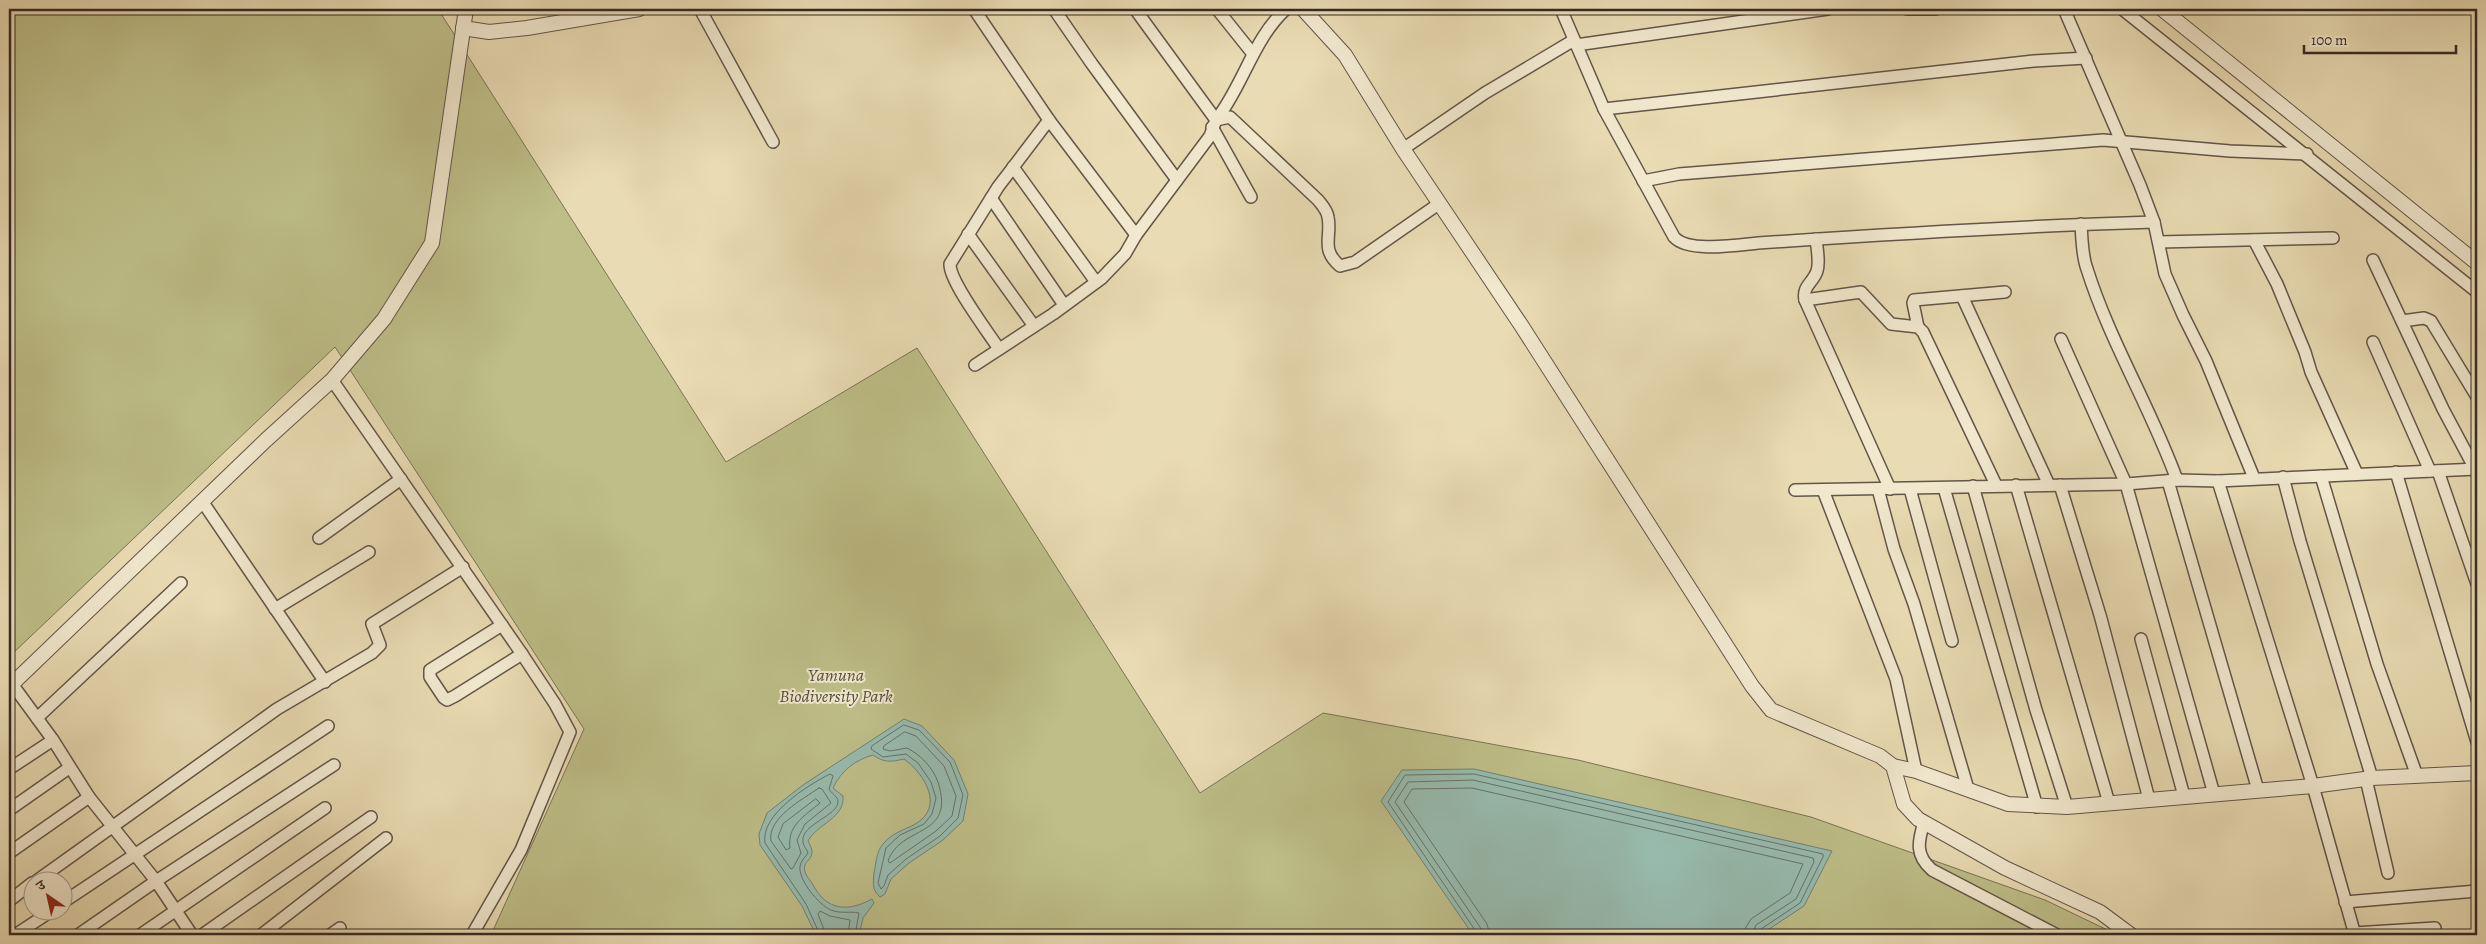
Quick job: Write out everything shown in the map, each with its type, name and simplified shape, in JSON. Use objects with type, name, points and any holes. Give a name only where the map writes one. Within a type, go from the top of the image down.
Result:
[{"type":"street","points":[[192,935],[156,880],[89,798],[76,773],[69,768],[53,740],[10,685],[202,501],[332,380],[384,319],[432,243],[466,9]]},
{"type":"street","points":[[463,28],[489,32],[527,28],[639,9]]},
{"type":"street","points":[[700,9],[773,142]]},
{"type":"street","points":[[974,9],[1049,120],[1136,235]]},
{"type":"street","points":[[1054,9],[1177,180]]},
{"type":"street","points":[[1135,9],[1214,124],[1251,197]]},
{"type":"street","points":[[1217,9],[1253,54]]},
{"type":"street","points":[[975,365],[1096,282],[1125,254],[1136,235],[1210,136],[1214,124],[1227,106],[1253,54],[1265,34],[1286,9]]},
{"type":"street","points":[[1304,9],[1345,55],[1403,149],[1521,325],[1754,690],[1771,710],[1880,756],[1893,766],[1916,771],[2008,804],[2067,807],[2313,786],[2369,779],[2477,773]]},
{"type":"street","points":[[1560,9],[1604,109],[1679,243],[1687,246],[2081,224],[2154,222]]},
{"type":"street","points":[[1403,149],[1486,92],[1575,42],[1828,9]]},
{"type":"street","points":[[1907,9],[1936,9]]},
{"type":"street","points":[[2064,9],[2154,222],[2165,274],[2206,361],[2254,478]]},
{"type":"street","points":[[2122,9],[2307,154],[2326,172],[2477,292]]},
{"type":"street","points":[[2162,9],[2477,263]]},
{"type":"street","points":[[1604,109],[2034,61],[2086,58]]},
{"type":"street","points":[[1214,124],[1230,118],[1318,200],[1329,219],[1327,247],[1330,256],[1340,266],[1356,262],[1440,203]]},
{"type":"street","points":[[1000,348],[950,270],[950,264],[991,198],[1049,120]]},
{"type":"street","points":[[1644,181],[1679,174],[2103,140],[2307,154]]},
{"type":"street","points":[[1013,167],[1096,282]]},
{"type":"street","points":[[991,198],[1064,305]]},
{"type":"street","points":[[2081,224],[2086,268],[2165,446],[2258,790]]},
{"type":"street","points":[[968,234],[1034,326]]},
{"type":"street","points":[[2159,242],[2333,238]]},
{"type":"street","points":[[1816,239],[1817,272],[1806,287],[1804,292],[1805,300],[1890,489]]},
{"type":"street","points":[[2254,240],[2277,284],[2305,352],[2311,372],[2357,474]]},
{"type":"street","points":[[1796,490],[1910,489],[2016,484],[2126,484],[2173,480],[2218,481],[2476,469],[2444,410],[2373,260]]},
{"type":"street","points":[[1805,300],[1860,292],[1891,324],[1918,327]]},
{"type":"street","points":[[1996,485],[1927,339],[1918,327],[1913,303],[1914,300],[2005,292]]},
{"type":"street","points":[[1962,296],[2054,485],[2100,615],[2149,800]]},
{"type":"street","points":[[2402,321],[2424,318],[2431,320],[2477,397]]},
{"type":"street","points":[[2061,339],[2126,484],[2214,794]]},
{"type":"street","points":[[2373,342],[2434,471],[2477,584]]},
{"type":"street","points":[[332,380],[522,654],[565,719],[570,732],[521,850],[472,935]]},
{"type":"street","points":[[2396,472],[2477,742]]},
{"type":"street","points":[[2321,476],[2377,664],[2417,776]]},
{"type":"street","points":[[2283,477],[2369,779],[2388,873]]},
{"type":"street","points":[[319,538],[401,479]]},
{"type":"street","points":[[2218,481],[2313,786],[2355,934],[2435,928]]},
{"type":"street","points":[[2016,484],[2109,803]]},
{"type":"street","points":[[1973,486],[2036,710],[2067,807]]},
{"type":"street","points":[[1944,488],[2036,806]]},
{"type":"street","points":[[1878,489],[1894,548],[1914,604],[1968,789]]},
{"type":"street","points":[[1910,489],[1952,641]]},
{"type":"street","points":[[1823,490],[1896,679],[1916,771]]},
{"type":"street","points":[[202,501],[325,682]]},
{"type":"street","points":[[275,609],[369,552]]},
{"type":"street","points":[[48,872],[277,710],[378,648],[379,642],[372,624],[463,567]]},
{"type":"street","points":[[37,718],[181,583]]},
{"type":"street","points":[[502,625],[430,670],[430,677],[439,691],[444,698],[450,699],[522,654]]},
{"type":"street","points":[[2141,638],[2184,796]]},
{"type":"street","points":[[72,896],[328,726]]},
{"type":"street","points":[[9,769],[53,740]]},
{"type":"street","points":[[78,935],[156,880],[334,765]]},
{"type":"street","points":[[1893,766],[1904,804],[1924,822],[2005,868],[2100,912],[2131,935]]},
{"type":"street","points":[[9,810],[69,768]]},
{"type":"street","points":[[9,853],[89,798]]},
{"type":"street","points":[[140,935],[325,808]]},
{"type":"street","points":[[202,935],[371,817]]},
{"type":"street","points":[[1924,822],[1919,849],[1923,862],[1932,870],[2057,935]]},
{"type":"street","points":[[261,935],[386,838]]},
{"type":"street","points":[[9,900],[22,891]]},
{"type":"street","points":[[2345,902],[2477,891]]},
{"type":"street","points":[[15,935],[35,922]]},
{"type":"street","points":[[330,935],[340,928]]},
{"type":"green space","name":"Yamuna Biodiversity Park","points":[[9,9],[438,9],[726,462],[917,348],[1200,793],[1323,713],[1578,760],[1811,817],[2045,900],[2118,935],[491,935],[584,729],[335,347],[9,657]]},
{"type":"water","points":[[904,719],[922,726],[954,760],[968,794],[963,821],[943,840],[909,863],[891,879],[885,894],[880,897],[873,884],[879,851],[887,839],[921,820],[930,804],[930,796],[923,779],[911,764],[904,759],[888,761],[873,755],[849,767],[840,776],[833,788],[843,796],[840,810],[812,835],[808,841],[812,852],[804,867],[806,875],[819,894],[831,904],[839,907],[855,906],[872,899],[874,903],[863,918],[859,935],[816,935],[802,906],[760,845],[759,834],[767,813],[803,785]]},
{"type":"water","points":[[1474,769],[1832,851],[1804,906],[1760,935],[1473,935],[1381,801],[1402,770]]}]
